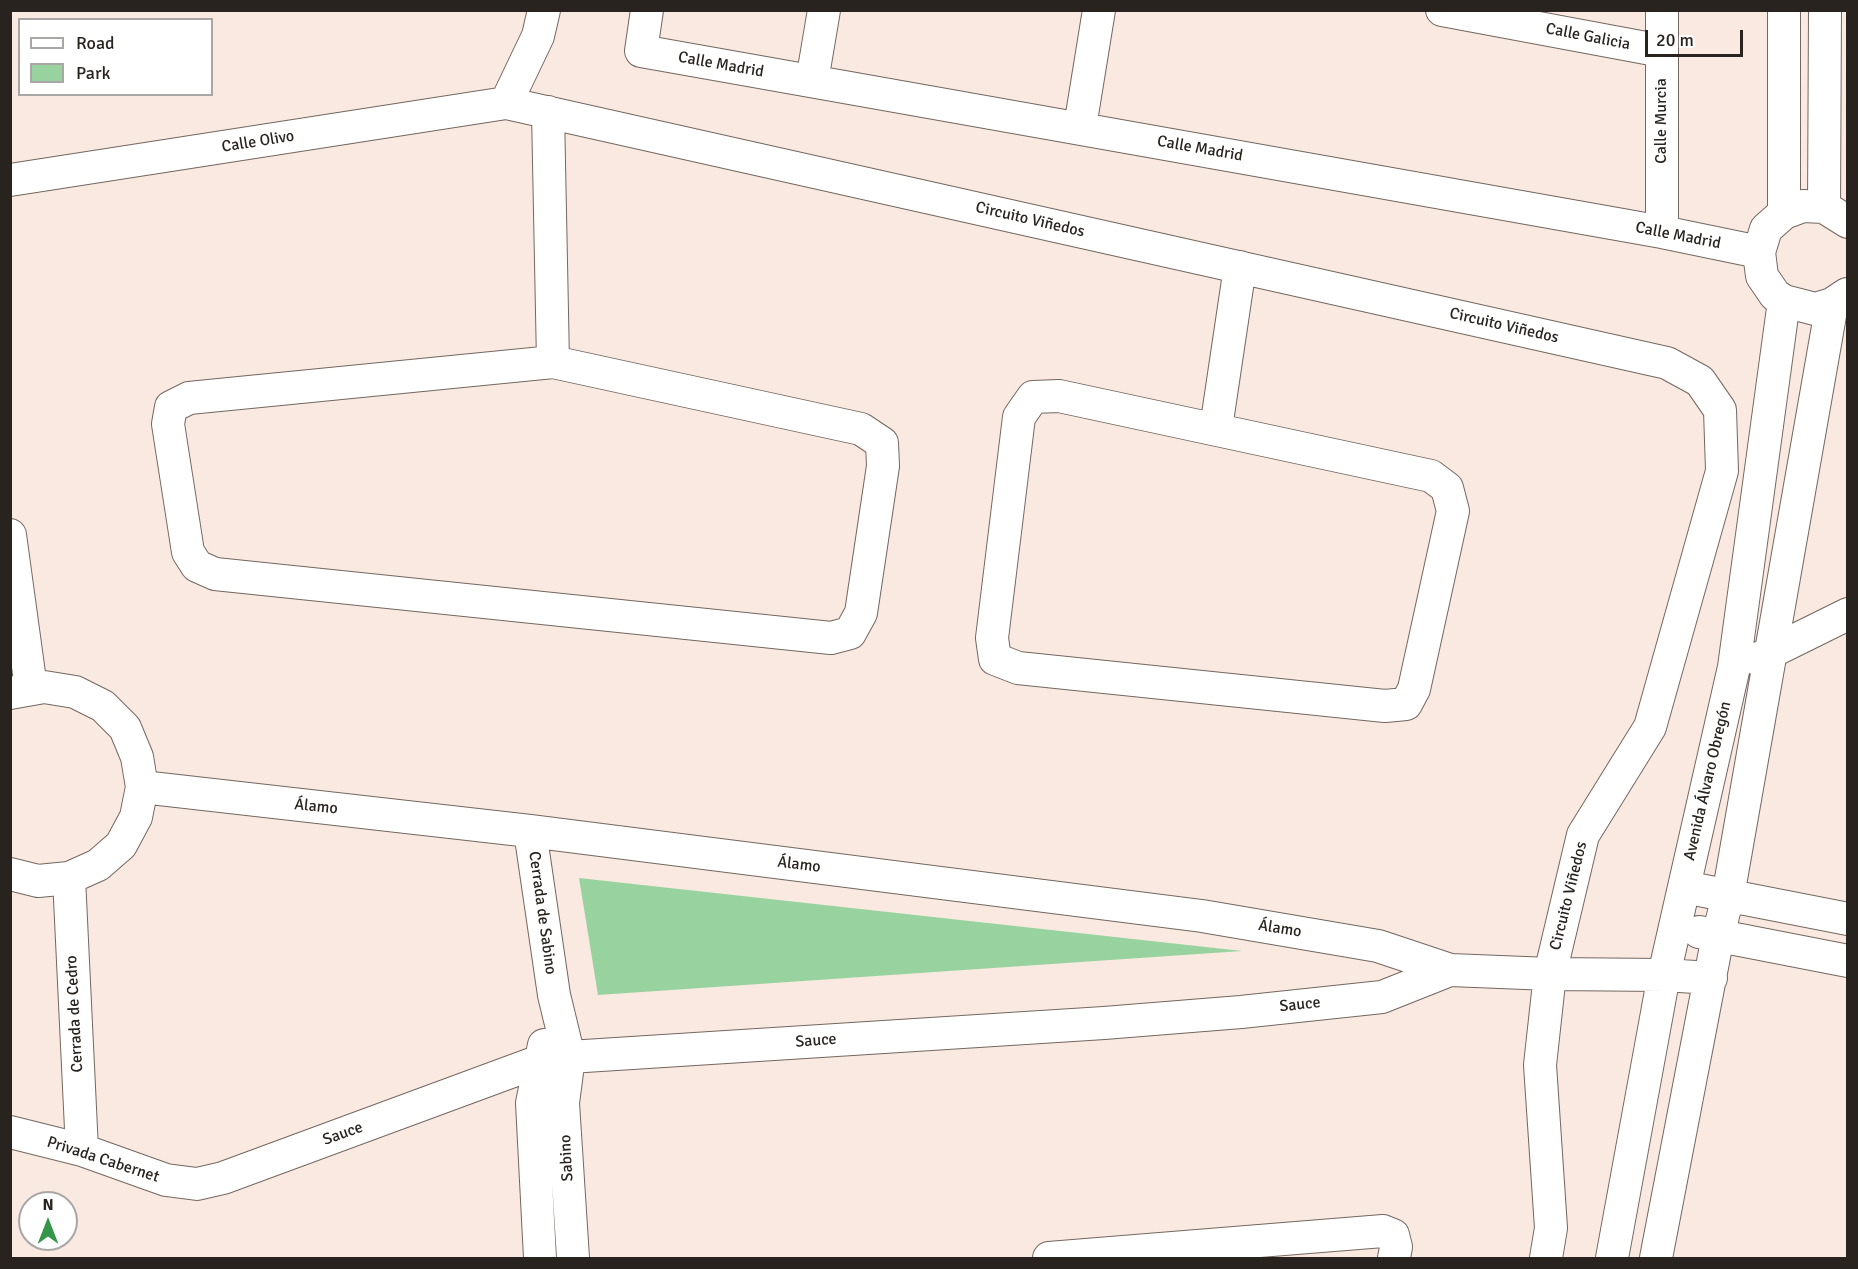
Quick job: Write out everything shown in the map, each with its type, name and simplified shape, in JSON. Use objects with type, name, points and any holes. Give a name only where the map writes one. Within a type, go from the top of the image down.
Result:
[{"type":"street","points":[[506,103],[538,36],[544,10]]},
{"type":"street","name":"Calle Madrid","points":[[647,10],[641,51],[1080,127],[1662,232],[1759,252]]},
{"type":"street","points":[[812,81],[825,10]]},
{"type":"street","points":[[1080,127],[1100,10]]},
{"type":"street","name":"Calle Galicia","points":[[1442,10],[1521,17],[1662,51]]},
{"type":"street","name":"Calle Murcia","points":[[1662,10],[1662,232]]},
{"type":"street","points":[[1784,10],[1784,213]]},
{"type":"street","points":[[1825,10],[1836,215],[1803,206],[1784,213],[1766,229],[1759,252],[1762,276],[1775,295],[1784,301],[1815,309],[1840,299]]},
{"type":"street","name":"Circuito Viñedos","points":[[506,103],[1667,363],[1700,381],[1720,410],[1722,471],[1650,727],[1584,835],[1550,974],[1540,1065],[1551,1228],[1545,1258]]},
{"type":"street","name":"Calle Olivo","points":[[10,180],[506,103]]},
{"type":"street","points":[[548,112],[553,362]]},
{"type":"street","points":[[1216,428],[1240,267]]},
{"type":"street","points":[[1656,1258],[1718,936],[1728,896],[1840,299]]},
{"type":"street","name":"Avenida Álvaro Obregón","points":[[1612,1258],[1664,975],[1734,667],[1784,301]]},
{"type":"street","points":[[553,362],[861,429],[882,443],[883,466],[861,613],[850,633],[831,638],[215,574],[197,566],[188,552],[168,424],[171,406],[189,398],[553,362]]},
{"type":"street","points":[[1059,396],[1216,428],[1431,476],[1447,488],[1453,511],[1414,689],[1406,704],[1386,706],[1018,668],[995,659],[992,638],[1019,417],[1033,397],[1059,396]]},
{"type":"street","points":[[10,536],[21,690],[44,687],[75,692],[103,706],[125,728],[137,757],[142,787],[136,818],[121,845],[98,866],[69,878],[38,881],[10,874]]},
{"type":"street","points":[[1734,667],[1772,653],[1848,614]]},
{"type":"street","name":"Álamo","points":[[142,787],[530,831],[1202,916],[1378,946],[1450,970]]},
{"type":"street","name":"Cerrada de Sabino","points":[[530,831],[554,995],[555,1059]]},
{"type":"street","name":"Cerrada de Cedro","points":[[69,878],[82,1149]]},
{"type":"street","points":[[1684,886],[1848,919]]},
{"type":"street","points":[[1674,928],[1848,961]]},
{"type":"street","points":[[1450,970],[1711,978]]},
{"type":"street","name":"Sauce","points":[[197,1184],[223,1178],[555,1059],[1241,1012],[1382,997],[1450,970]]},
{"type":"street","name":"Sabino","points":[[540,1258],[532,1103],[555,1059]]},
{"type":"street","name":"Sabino","points":[[555,1059],[563,1103],[573,1258]]},
{"type":"street","name":"Privada Cabernet","points":[[10,1132],[82,1149],[166,1180],[197,1184]]},
{"type":"street","points":[[1049,1258],[1383,1231],[1393,1235],[1396,1247],[1394,1258]]},
{"type":"green space","points":[[579,878],[1242,951],[598,995]]}]
